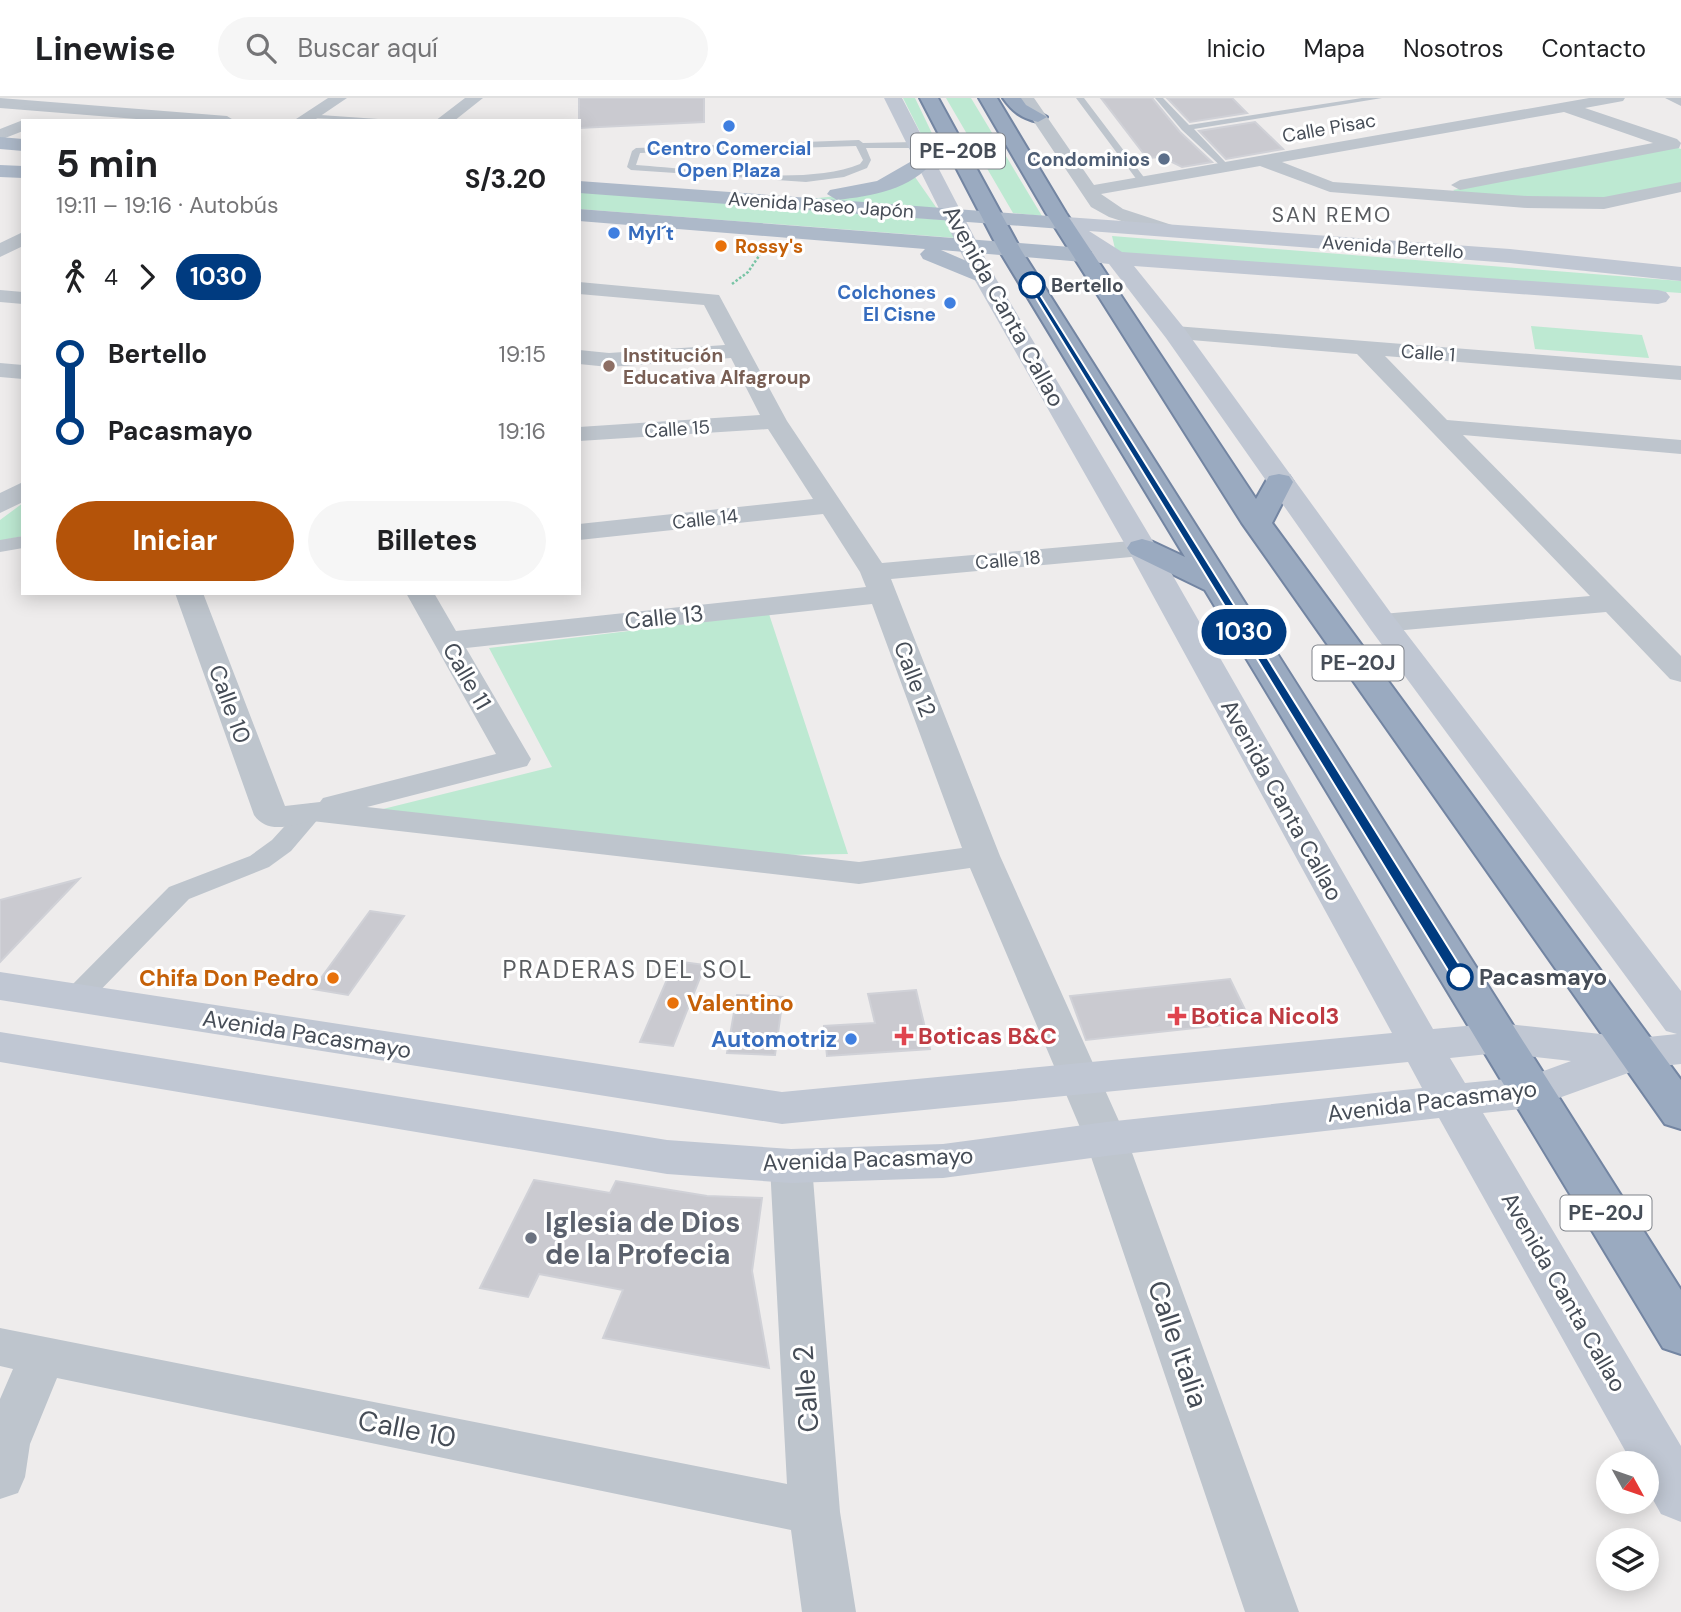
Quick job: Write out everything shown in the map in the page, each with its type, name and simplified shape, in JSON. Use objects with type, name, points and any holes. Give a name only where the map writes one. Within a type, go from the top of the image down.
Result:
[{"type":"highway","name":"Avenida Canta Callao","points":[[929,98],[1010,250],[1681,1333]]},
{"type":"highway","name":"PE-20B","points":[[988,98],[1055,210]]},
{"type":"highway","points":[[1012,98],[1020,109],[1040,121],[1021,151]]},
{"type":"highway","name":"PE-20J","points":[[1055,210],[1257,523],[1681,1113]]},
{"type":"highway","points":[[1257,523],[1279,482]]},
{"type":"highway","points":[[1142,548],[1214,583]]},
{"type":"main road","name":"Avenida Canta Callao","points":[[893,98],[984,277],[1142,548],[1421,1046],[1681,1497]]},
{"type":"main road","points":[[0,143],[21,145]]},
{"type":"main road","points":[[746,199],[816,197],[857,191],[908,174],[920,152]]},
{"type":"main road","points":[[0,171],[21,172]]},
{"type":"main road","name":"Avenida Paseo Japón","points":[[581,187],[953,215],[989,210],[1055,210]]},
{"type":"main road","points":[[1055,210],[1116,258],[1175,332],[1279,482],[1382,623],[1681,1021]]},
{"type":"main road","name":"Avenida Bertello","points":[[1055,210],[1168,230],[1510,256],[1679,273]]},
{"type":"main road","name":"Avenida Paseo Japón","points":[[581,215],[1083,255]]},
{"type":"main road","points":[[871,239],[936,256],[984,277]]},
{"type":"main road","name":"Avenida Bertello","points":[[1083,255],[1246,269],[1681,298]]},
{"type":"main road","points":[[1147,300],[1154,292],[1181,279],[1246,269]]},
{"type":"main road","name":"Avenida Pacasmayo","points":[[0,986],[782,1108],[1498,1038],[1638,1053]]},
{"type":"main road","name":"Avenida Pacasmayo","points":[[0,1047],[667,1157],[791,1166],[943,1161],[1106,1139],[1531,1092],[1638,1053]]},
{"type":"main road","points":[[1638,1053],[1681,1049]]},
{"type":"main road","points":[[1309,1056],[1298,1073],[1305,1093],[1322,1105],[1343,1112]]},
{"type":"street","points":[[36,119],[81,98]]},
{"type":"street","points":[[305,118],[339,98]]},
{"type":"street","points":[[446,119],[475,98]]},
{"type":"street","points":[[1026,98],[1098,203],[1116,214],[1168,230]]},
{"type":"street","name":"Calle Pisac","points":[[1089,191],[1617,98]]},
{"type":"street","points":[[1673,98],[1681,101]]},
{"type":"street","points":[[0,103],[208,119]]},
{"type":"street","points":[[180,116],[204,103]]},
{"type":"street","points":[[1564,107],[1677,145]]},
{"type":"street","points":[[0,135],[21,126]]},
{"type":"street","points":[[1417,193],[1677,145]]},
{"type":"street","points":[[1263,161],[1324,186],[1578,204],[1604,203],[1679,189]]},
{"type":"street","points":[[0,230],[21,232]]},
{"type":"street","points":[[0,251],[21,238]]},
{"type":"street","points":[[581,288],[712,299]]},
{"type":"street","points":[[0,296],[21,298]]},
{"type":"street","name":"Calle 12","points":[[712,299],[775,421],[831,505],[878,583],[982,856],[1078,1079]]},
{"type":"street","name":"Calle 1","points":[[1175,332],[1681,373]]},
{"type":"street","points":[[1364,348],[1681,673]]},
{"type":"street","points":[[581,357],[609,360],[740,351]]},
{"type":"street","name":"Calle 15","points":[[581,434],[775,421]]},
{"type":"street","points":[[1438,426],[1670,446],[1681,464]]},
{"type":"street","points":[[0,505],[21,491]]},
{"type":"street","name":"Calle 14","points":[[581,532],[831,505]]},
{"type":"street","points":[[0,546],[21,542]]},
{"type":"street","name":"Calle 18","points":[[878,583],[1142,548]]},
{"type":"street","name":"Calle 13","points":[[447,641],[878,583]]},
{"type":"street","name":"Calle 10","points":[[191,595],[271,815],[281,818],[313,811]]},
{"type":"street","name":"Calle 11","points":[[313,811],[515,759],[421,595]]},
{"type":"street","points":[[1382,623],[1613,603]]},
{"type":"street","points":[[75,998],[179,892],[248,867],[270,855],[313,811],[859,873],[982,856]]},
{"type":"street","name":"Calle Italia","points":[[1078,1079],[1106,1139],[1272,1612]]},
{"type":"street","name":"Calle 2","points":[[791,1166],[814,1512],[829,1612]]},
{"type":"street","points":[[0,1477],[22,1351]]},
{"type":"street","name":"Calle 10","points":[[22,1351],[814,1512]]},
{"type":"lane","points":[[1080,98],[1143,182]]},
{"type":"lane","points":[[1159,98],[1226,168]]},
{"type":"lane","points":[[1185,128],[1378,98]]},
{"type":"lane","points":[[305,118],[330,119]]},
{"type":"lane","points":[[860,146],[867,160],[864,166],[826,177],[806,179],[631,167],[636,151],[859,143],[860,146],[920,152]]},
{"type":"path","points":[[712,299],[748,272],[775,231]]},
{"type":"green space","points":[[903,98],[915,98],[939,148],[928,148]]},
{"type":"green space","points":[[946,98],[971,98],[1042,216],[1013,213]]},
{"type":"green space","points":[[1675,147],[1681,149],[1681,184],[1612,199],[1461,195],[1453,190]]},
{"type":"green space","points":[[915,177],[938,210],[809,199],[864,193]]},
{"type":"green space","points":[[581,192],[947,220],[956,238],[581,209]]},
{"type":"green space","points":[[1112,236],[1681,281],[1681,293],[1116,253]]},
{"type":"green space","points":[[1531,326],[1642,335],[1649,358],[1535,349]]},
{"type":"green space","points":[[21,504],[21,536],[0,541],[0,520]]},
{"type":"green space","points":[[769,614],[848,854],[781,855],[375,811],[552,767],[489,648]]},
{"type":"building","points":[[579,98],[704,98],[704,122],[581,128]]},
{"type":"building","points":[[1101,98],[1152,98],[1180,132],[1212,162],[1182,167],[1162,157],[1147,158]]},
{"type":"building","points":[[1167,98],[1232,98],[1247,113],[1190,122]]},
{"type":"building","points":[[1255,122],[1283,149],[1226,159],[1199,131]]},
{"type":"building","points":[[79,879],[0,962],[0,900]]},
{"type":"building","points":[[370,911],[404,916],[348,995],[313,989]]},
{"type":"building","name":"Valentino","points":[[675,961],[705,965],[673,1046],[640,1042]]},
{"type":"building","points":[[1230,979],[1251,1022],[1086,1040],[1070,996]]},
{"type":"building","points":[[916,990],[930,1049],[827,1056],[824,1026],[875,1023],[868,994]]},
{"type":"building","points":[[737,995],[783,997],[775,1055],[727,1053]]},
{"type":"building","points":[[534,1180],[610,1193],[616,1181],[707,1196],[762,1198],[752,1271],[769,1368],[603,1338],[623,1290],[539,1274],[528,1297],[480,1288]]},
{"type":"bus line","name":"1030","points":[[1032,285],[1460,977]]},
{"type":"place","name":"Centro Comercial Open Plaza","points":[[729,126]]},
{"type":"place","name":"Condominios","points":[[1164,159]]},
{"type":"place","name":"Myl´t","points":[[614,233]]},
{"type":"place","name":"Rossy's","points":[[721,246]]},
{"type":"place","name":"Bertello","points":[[1032,285]]},
{"type":"place","name":"Colchones El Cisne","points":[[950,303]]},
{"type":"place","name":"Institución Educativa Alfagroup","points":[[609,366]]},
{"type":"place","name":"Pacasmayo","points":[[1460,977]]},
{"type":"place","name":"Chifa Don Pedro","points":[[333,978]]},
{"type":"place","name":"Valentino","points":[[673,1003]]},
{"type":"place","name":"Botica Nicol3","points":[[1177,1016]]},
{"type":"place","name":"Boticas B&C","points":[[904,1036]]},
{"type":"place","name":"Automotriz","points":[[851,1039]]},
{"type":"place","name":"Iglesia de Dios de la Profecia","points":[[531,1238]]},
{"type":"district","name":"SAN REMO","points":[[1332,215]]},
{"type":"district","name":"PRADERAS DEL SOL","points":[[628,969]]}]
